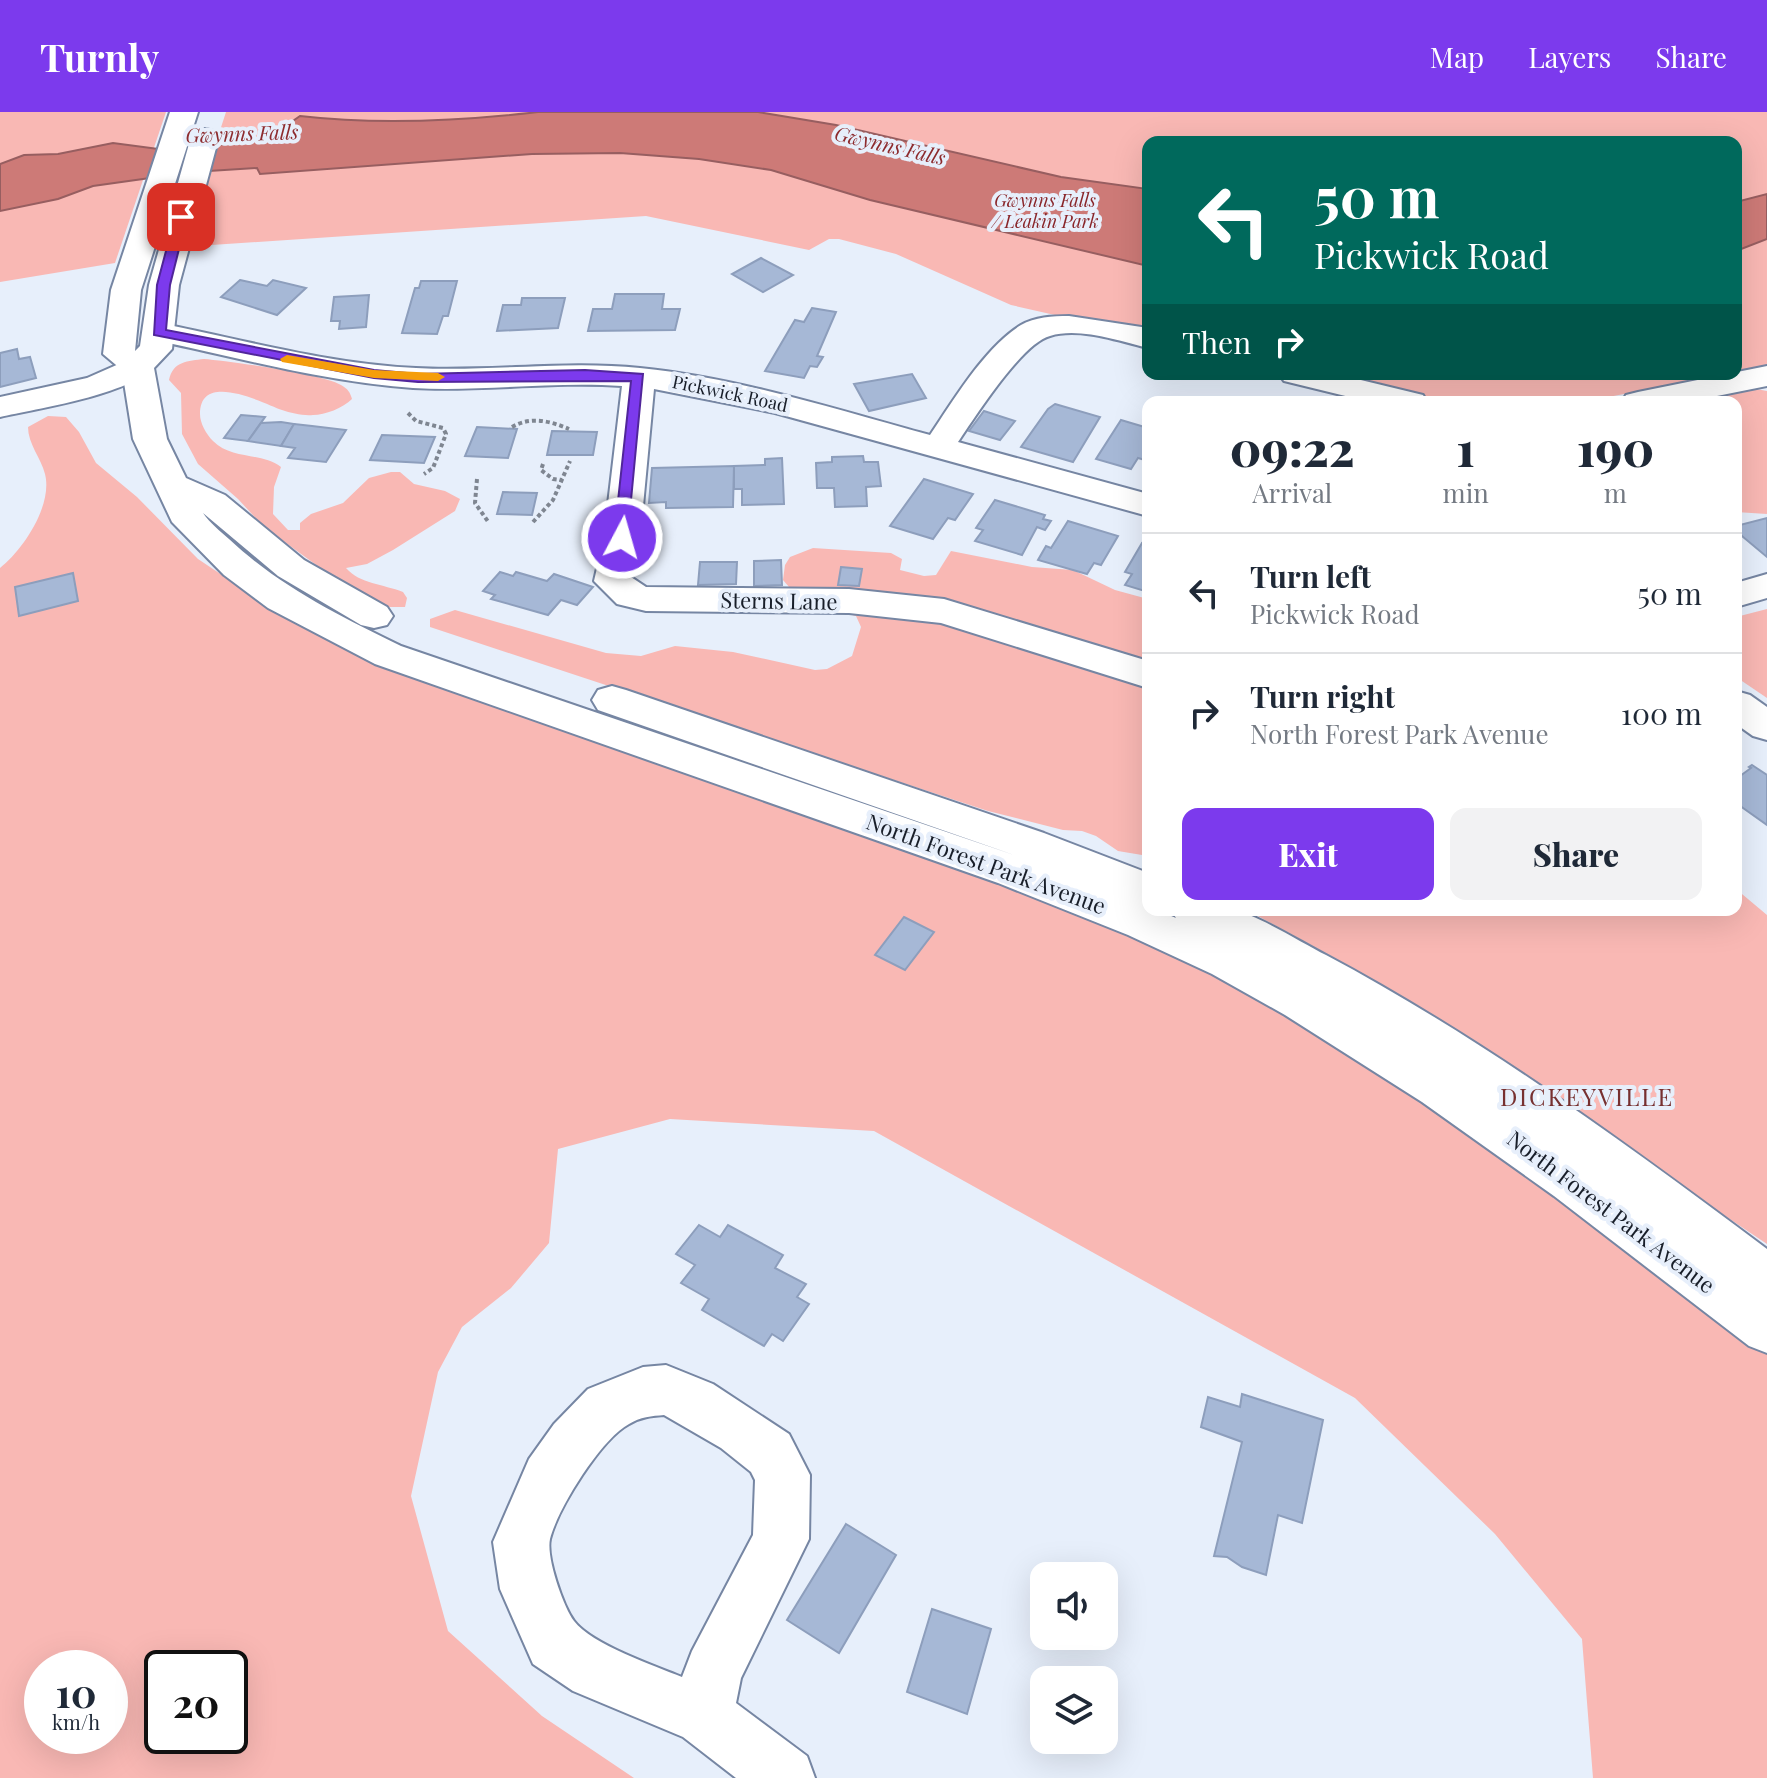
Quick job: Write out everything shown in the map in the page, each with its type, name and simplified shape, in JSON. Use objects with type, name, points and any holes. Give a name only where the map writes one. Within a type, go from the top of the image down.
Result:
[{"type":"main road","name":"North Forest Park Avenue","points":[[184,112],[147,217],[126,290],[119,354],[137,366],[150,439],[190,522],[237,567],[325,624],[388,655],[943,847],[1098,904],[1260,979],[1362,1035],[1519,1141],[1767,1329]]},
{"type":"main road","points":[[0,407],[97,385],[137,366],[156,349],[164,285],[213,112]]},
{"type":"main road","points":[[938,447],[1006,357],[1040,327],[1071,326],[1142,337]]},
{"type":"main road","name":"Pickwick Road","points":[[159,332],[374,374],[418,378],[585,374],[639,377],[788,406],[1142,503]]},
{"type":"main road","points":[[1668,396],[1767,376]]},
{"type":"main road","name":"Sterns Lane","points":[[639,377],[622,538],[612,581],[620,589],[646,599],[849,601],[944,611],[1142,673]]},
{"type":"main road","points":[[1320,380],[1386,396]]},
{"type":"main road","name":"North Forest Park Avenue","points":[[173,485],[213,503],[291,568],[360,610],[391,624],[1029,844],[1142,889]]},
{"type":"main road","points":[[1742,593],[1767,586]]},
{"type":"main road","points":[[1742,709],[1767,726]]},
{"type":"main road","name":"North Forest Park Avenue","points":[[1207,916],[1266,942],[1406,1022],[1590,1147],[1767,1279]]},
{"type":"main road","points":[[704,1716],[713,1672],[781,1539],[783,1475],[770,1453],[694,1402],[666,1390],[643,1392],[607,1407],[573,1443],[548,1478],[521,1542],[529,1589],[554,1643],[594,1670],[704,1716],[785,1778]]},
{"type":"path","points":[[407,407],[409,416],[416,421],[443,428],[446,434],[433,468],[424,474]]},
{"type":"path","points":[[512,427],[524,421],[538,421],[569,429]]},
{"type":"path","points":[[533,522],[547,510],[561,489],[570,461]]},
{"type":"path","points":[[543,464],[541,470],[546,475],[562,480]]},
{"type":"path","points":[[477,479],[472,493],[475,508],[489,523]]},
{"type":"green space","points":[[0,112],[166,112],[115,263],[0,282]]},
{"type":"green space","name":"Gwynns Falls / Leakin Park","points":[[226,112],[1767,112],[1767,367],[1742,372],[1742,136],[1142,136],[1142,335],[1011,305],[896,254],[839,239],[829,239],[809,250],[646,216],[182,247]]},
{"type":"green space","points":[[204,359],[315,377],[341,385],[350,394],[352,399],[339,408],[309,415],[286,411],[235,393],[210,394],[203,401],[201,421],[213,441],[229,451],[265,459],[281,467],[274,487],[273,514],[288,530],[300,530],[300,523],[311,514],[343,503],[369,478],[391,472],[400,472],[414,484],[445,491],[460,499],[455,511],[393,550],[367,564],[346,568],[365,581],[403,592],[407,598],[405,607],[387,607],[319,567],[264,527],[198,464],[182,434],[181,393],[169,380],[178,366]]},
{"type":"green space","points":[[1341,380],[1698,380],[1614,396],[1412,396]]},
{"type":"green space","points":[[1756,389],[1767,391],[1767,514],[1742,512],[1742,396],[1724,396]]},
{"type":"green space","points":[[48,416],[66,417],[79,432],[96,463],[137,497],[198,559],[237,585],[412,677],[1039,895],[1165,946],[1343,1041],[1767,1350],[1767,1778],[1593,1778],[1582,1639],[1495,1534],[1355,1398],[874,1131],[670,1119],[558,1149],[549,1243],[511,1288],[462,1327],[438,1372],[411,1496],[448,1631],[542,1716],[634,1778],[0,1778],[0,568],[26,539],[45,499],[45,474],[28,427]]},
{"type":"green space","points":[[813,548],[891,553],[902,559],[900,570],[924,576],[936,575],[951,551],[1032,567],[1073,570],[1115,590],[1142,597],[1142,855],[1118,851],[1096,836],[1082,831],[1063,830],[988,811],[430,627],[430,619],[455,610],[606,653],[641,656],[675,646],[733,652],[815,670],[827,669],[852,656],[861,627],[856,616],[802,602],[783,580],[785,565],[790,557]]},
{"type":"green space","points":[[1767,609],[1767,698],[1742,681],[1742,615]]},
{"type":"green space","points":[[1742,894],[1767,915],[1767,1244],[1429,1018],[1340,961],[1258,916],[1742,916]]},
{"type":"water","name":"Gwynns Falls","points":[[538,112],[758,112],[836,125],[1061,177],[1142,188],[1142,265],[870,200],[771,170],[699,159],[620,153],[532,154],[260,174],[257,168],[193,172],[93,186],[58,199],[0,211],[0,164],[24,155],[58,154],[113,143],[166,150],[248,142],[274,134],[300,116],[419,121]]},
{"type":"water","points":[[1767,194],[1767,239],[1742,249],[1742,200]]},
{"type":"building","points":[[761,258],[793,275],[763,292],[732,274]]},
{"type":"building","points":[[240,280],[267,286],[273,280],[306,288],[277,315],[221,297]]},
{"type":"building","points":[[421,281],[457,281],[448,316],[443,316],[437,334],[402,333],[415,288],[419,288]]},
{"type":"building","points":[[615,294],[664,294],[662,309],[680,309],[675,330],[588,331],[593,309],[612,309]]},
{"type":"building","points":[[369,295],[366,327],[339,329],[340,321],[331,321],[334,297]]},
{"type":"building","points":[[522,298],[565,298],[558,328],[497,331],[503,305],[521,305]]},
{"type":"building","points":[[812,308],[836,312],[817,356],[823,357],[817,367],[810,366],[804,378],[765,371],[795,320],[804,322]]},
{"type":"building","points":[[17,349],[19,359],[30,357],[36,378],[0,387],[0,353]]},
{"type":"building","points":[[912,374],[926,398],[869,411],[854,384]]},
{"type":"building","points":[[1055,404],[1100,417],[1073,462],[1021,447]]},
{"type":"building","points":[[984,411],[1015,421],[1000,440],[969,431]]},
{"type":"building","points":[[241,415],[265,417],[248,441],[224,438]]},
{"type":"building","points":[[1121,420],[1142,426],[1142,459],[1138,458],[1131,469],[1096,459]]},
{"type":"building","points":[[261,423],[294,424],[281,446],[248,441]]},
{"type":"building","points":[[294,424],[346,430],[326,462],[288,458],[295,448],[281,446]]},
{"type":"building","points":[[477,427],[517,429],[508,458],[465,456]]},
{"type":"building","points":[[552,431],[597,432],[593,455],[547,455]]},
{"type":"building","points":[[382,435],[435,437],[424,463],[370,460]]},
{"type":"building","points":[[863,456],[864,462],[878,462],[881,486],[866,487],[867,506],[835,507],[834,488],[817,488],[816,463],[832,462],[832,457]]},
{"type":"building","points":[[782,458],[784,504],[742,505],[742,489],[734,489],[734,466],[765,465],[765,459]]},
{"type":"building","points":[[734,466],[733,507],[666,508],[666,502],[649,503],[652,468]]},
{"type":"building","points":[[924,479],[973,494],[955,520],[948,518],[933,539],[890,526]]},
{"type":"building","points":[[503,492],[537,493],[532,515],[497,514]]},
{"type":"building","points":[[995,500],[1045,515],[1043,519],[1051,521],[1045,530],[1037,527],[1022,555],[975,541],[983,530],[976,528]]},
{"type":"building","points":[[1767,518],[1767,557],[1742,536],[1742,524]]},
{"type":"building","points":[[1068,521],[1118,536],[1101,565],[1094,563],[1087,574],[1038,560],[1046,546],[1051,548]]},
{"type":"building","points":[[1142,543],[1142,590],[1125,585],[1132,574],[1125,572]]},
{"type":"building","points":[[781,560],[782,585],[754,586],[754,561]]},
{"type":"building","points":[[700,562],[737,562],[736,584],[698,585]]},
{"type":"building","points":[[841,567],[862,569],[859,586],[838,585]]},
{"type":"building","points":[[500,572],[513,576],[516,572],[547,581],[554,574],[593,587],[577,605],[561,600],[548,615],[491,599],[495,595],[483,591]]},
{"type":"building","points":[[73,573],[78,601],[19,616],[15,587]]},
{"type":"building","points":[[1752,765],[1767,775],[1767,825],[1742,807],[1742,775]]},
{"type":"building","points":[[904,917],[934,932],[905,970],[875,955]]},
{"type":"building","points":[[699,1225],[720,1237],[728,1225],[783,1255],[775,1268],[806,1284],[797,1297],[809,1304],[783,1341],[772,1334],[764,1346],[702,1310],[709,1299],[681,1283],[695,1265],[676,1254]]},
{"type":"building","points":[[1242,1394],[1323,1420],[1302,1523],[1278,1515],[1266,1575],[1242,1567],[1227,1557],[1214,1556],[1242,1442],[1201,1427],[1208,1397],[1240,1407]]},
{"type":"building","points":[[846,1524],[896,1555],[839,1653],[787,1620]]},
{"type":"building","points":[[932,1609],[991,1629],[967,1714],[907,1692]]},
{"type":"slow traffic","points":[[287,359],[374,374],[438,377]]},
{"type":"district","name":"DICKEYVILLE","points":[[1587,1098]]},
{"type":"route","points":[[181,217],[164,285],[159,332],[320,366],[374,374],[418,378],[585,374],[639,377],[622,538]]}]
